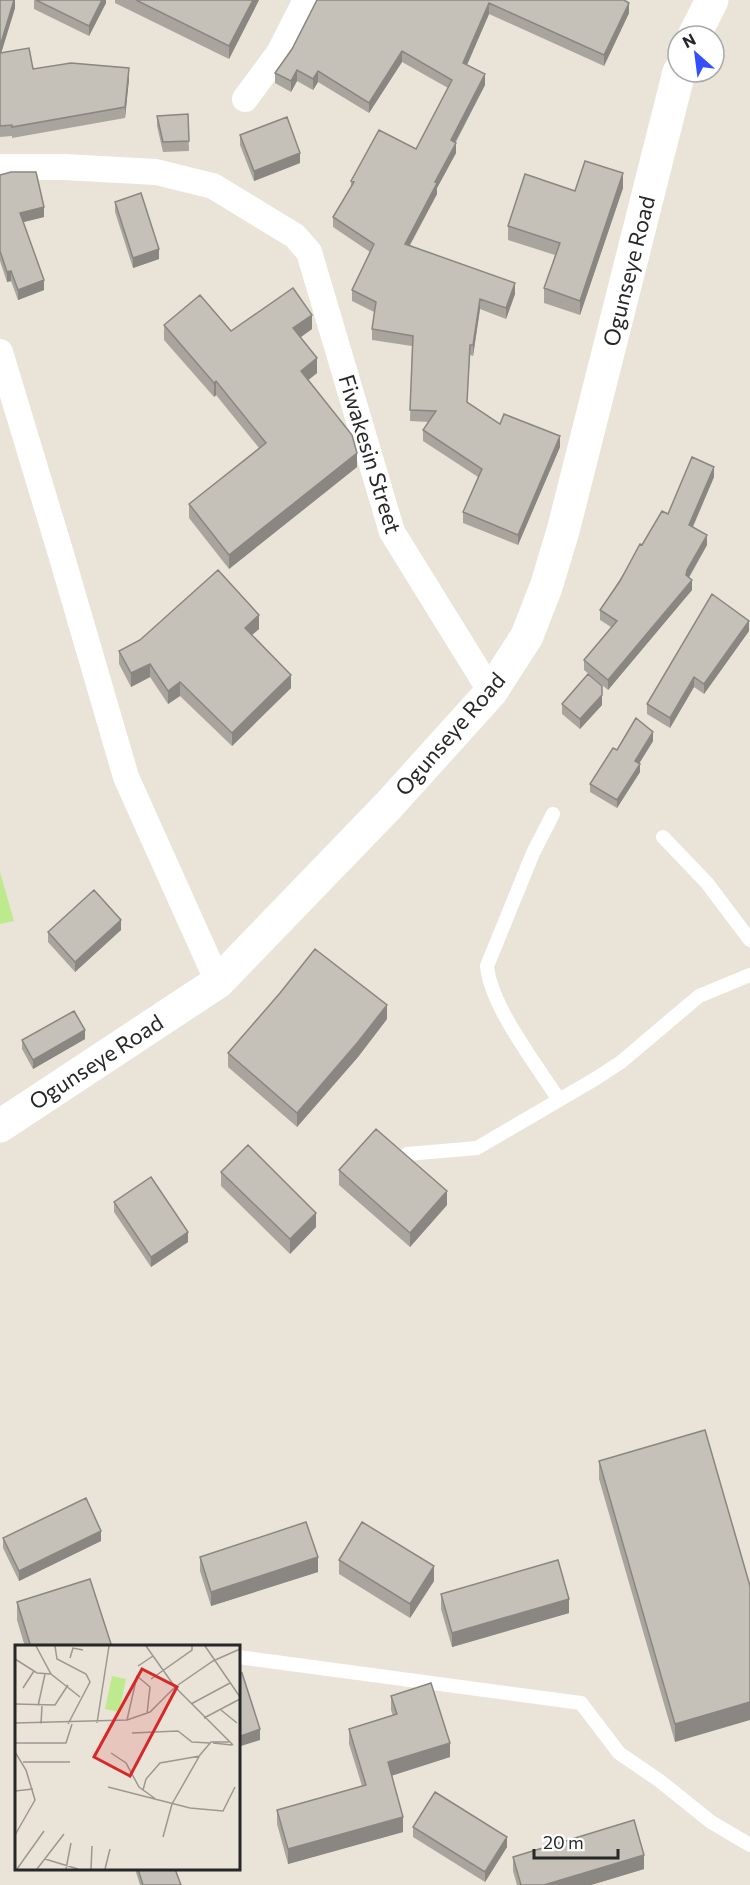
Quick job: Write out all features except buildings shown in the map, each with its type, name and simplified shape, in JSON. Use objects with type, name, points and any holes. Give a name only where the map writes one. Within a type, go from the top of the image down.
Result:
[{"type":"street","points":[[245,99],[279,53],[306,0]]},
{"type":"street","points":[[699,24],[710,1]]},
{"type":"street","name":"Ogunseye Road","points":[[0,1126],[218,982],[380,814],[491,692],[527,636],[546,587],[566,520],[676,84]]},
{"type":"street","name":"Fiwakesin Street","points":[[0,167],[64,167],[156,172],[213,186],[295,236],[309,252],[392,532],[491,692]]},
{"type":"street","points":[[0,352],[126,777],[218,982]]},
{"type":"lane","points":[[553,814],[533,853],[487,966],[488,982],[502,1010],[559,1100]]},
{"type":"lane","points":[[663,837],[707,883],[750,940]]},
{"type":"lane","points":[[407,1154],[477,1149],[621,1062],[699,996],[750,975]]},
{"type":"lane","points":[[240,1657],[581,1703],[618,1753],[660,1781],[711,1822],[750,1845]]},
{"type":"green space","points":[[0,872],[14,921],[0,924]]}]
